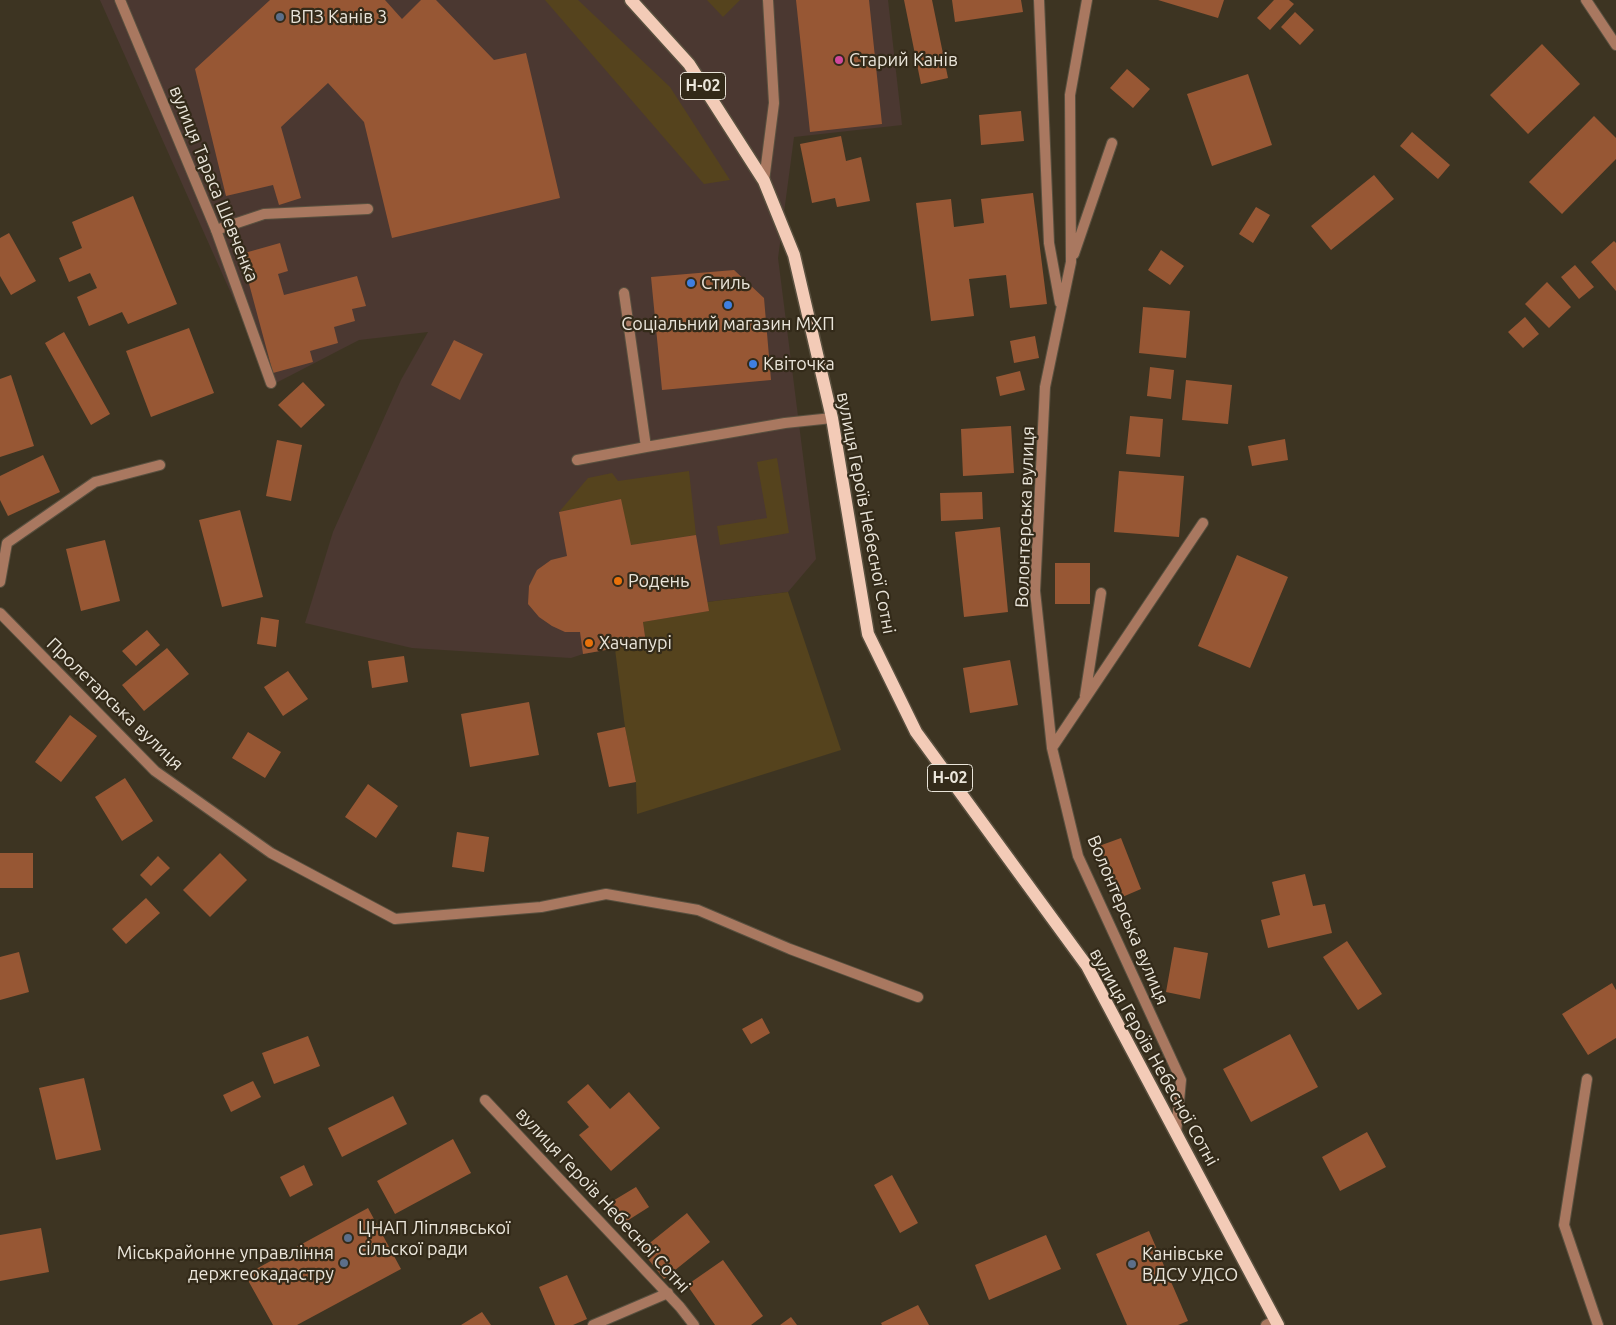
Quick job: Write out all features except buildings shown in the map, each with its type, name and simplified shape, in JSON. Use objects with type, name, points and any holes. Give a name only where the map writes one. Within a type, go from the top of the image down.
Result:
[{"type":"main road","name":"Н-02","points":[[631,0],[689,64],[764,181]]},
{"type":"main road","name":"вулиця Героїв Небесної Сотні","points":[[764,181],[794,256],[832,418],[868,634],[916,732],[1087,966],[1176,1133],[1273,1323]]},
{"type":"street","name":"вулиця Тараса Шевченка","points":[[120,0],[216,230],[271,383]]},
{"type":"street","name":"вулиця Героїв Небесної Сотні","points":[[764,181],[774,102],[768,0]]},
{"type":"street","points":[[1039,0],[1049,243],[1061,309]]},
{"type":"street","name":"Волонтерська вулиця","points":[[1087,0],[1070,95],[1071,262],[1045,387],[1035,591],[1052,748],[1078,856],[1181,1080],[1176,1133]]},
{"type":"street","points":[[1586,0],[1616,45]]},
{"type":"street","points":[[1071,262],[1112,143]]},
{"type":"street","points":[[216,230],[264,214],[368,209]]},
{"type":"street","points":[[624,293],[646,447]]},
{"type":"street","points":[[577,460],[785,423],[832,418]]},
{"type":"street","points":[[0,582],[7,543],[95,482],[160,465]]},
{"type":"street","points":[[1052,748],[1203,523]]},
{"type":"street","points":[[1084,700],[1101,593]]},
{"type":"street","name":"Пролетарська вулиця","points":[[0,613],[156,771],[279,857],[394,919],[541,907],[606,894],[698,910],[790,949],[918,997]]},
{"type":"street","points":[[1587,1079],[1564,1225],[1598,1325]]},
{"type":"street","name":"вулиця Героїв Небесної Сотні","points":[[485,1100],[668,1293],[694,1325]]},
{"type":"street","points":[[593,1325],[668,1293]]},
{"type":"shaded area","points":[[100,0],[888,0],[902,125],[794,137],[778,258],[816,559],[788,592],[707,602],[709,611],[643,622],[646,643],[583,654],[571,658],[412,648],[305,623],[333,532],[401,380],[428,332],[359,340],[272,385]]},
{"type":"shaded area","points":[[545,0],[578,0],[670,87],[730,180],[704,184]]},
{"type":"shaded area","points":[[707,0],[740,0],[723,17]]},
{"type":"shaded area","points":[[777,458],[789,533],[720,545],[717,526],[767,518],[757,462]]},
{"type":"shaded area","points":[[689,471],[696,535],[631,545],[620,499],[559,512],[588,478],[612,473],[618,481]]},
{"type":"shaded area","points":[[788,592],[841,750],[637,814],[636,782],[625,727],[615,649],[646,643],[643,622],[708,611],[707,602]]},
{"type":"place","name":"ВПЗ Канів 3","points":[[280,17]]},
{"type":"place","name":"Старий Канів","points":[[839,60]]},
{"type":"place","name":"Стиль","points":[[691,283]]},
{"type":"place","name":"Соціальний магазин МХП","points":[[728,305]]},
{"type":"place","name":"Квіточка","points":[[753,364]]},
{"type":"place","name":"Родень","points":[[618,581]]},
{"type":"place","name":"Хачапурі","points":[[589,643]]},
{"type":"place","name":"ЦНАП Ліплявської сільскої ради","points":[[348,1238]]},
{"type":"place","name":"Міськрайонне управління держгеокадастру","points":[[344,1263]]},
{"type":"place","name":"Канівське ВДСУ УДСО","points":[[1132,1264]]}]
